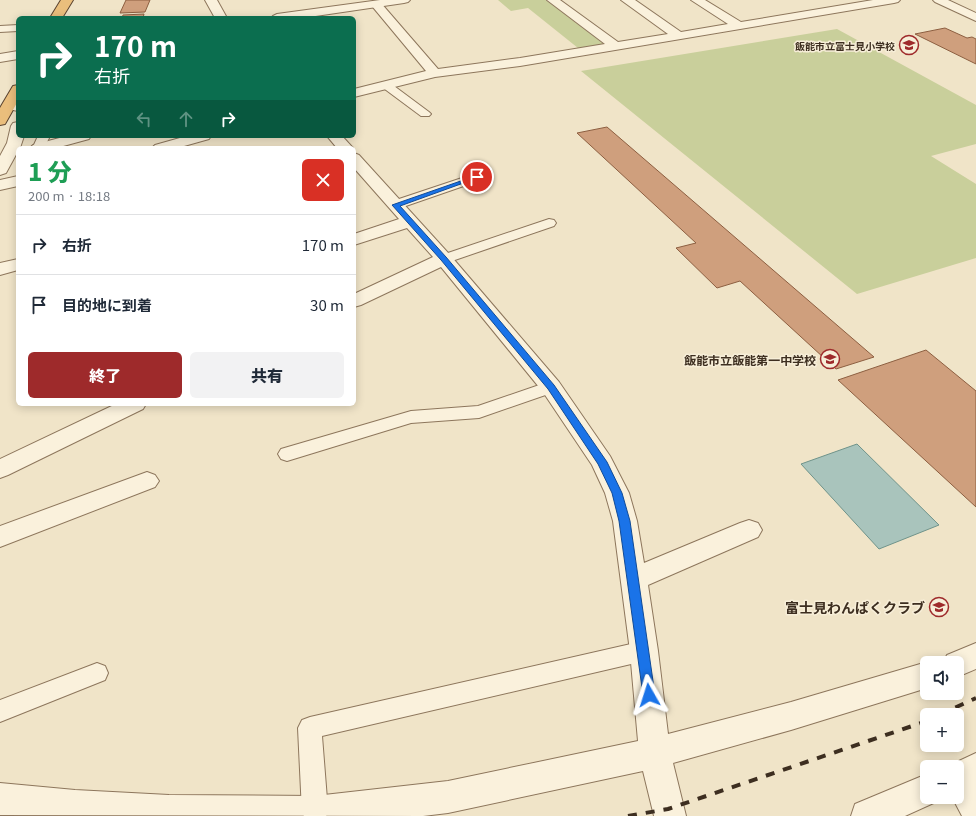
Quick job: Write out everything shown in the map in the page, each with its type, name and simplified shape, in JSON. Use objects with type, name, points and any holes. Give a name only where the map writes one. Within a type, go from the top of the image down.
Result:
[{"type":"highway","points":[[57,16],[67,0]]},
{"type":"highway","points":[[0,121],[16,98]]},
{"type":"street","points":[[211,0],[220,16]]},
{"type":"street","points":[[289,16],[369,3],[404,0]]},
{"type":"street","points":[[553,0],[615,46]]},
{"type":"street","points":[[627,0],[679,36]]},
{"type":"street","points":[[697,0],[740,26]]},
{"type":"street","points":[[356,92],[435,73],[520,62],[891,0]]},
{"type":"street","points":[[939,0],[976,17]]},
{"type":"street","points":[[369,3],[435,73]]},
{"type":"street","points":[[802,3],[819,12]]},
{"type":"street","points":[[0,58],[16,54]]},
{"type":"street","points":[[0,170],[14,143],[16,134]]},
{"type":"street","points":[[46,146],[76,138]]},
{"type":"street","points":[[177,146],[199,138]]},
{"type":"street","points":[[336,138],[343,146]]},
{"type":"street","points":[[356,163],[363,180],[403,213],[444,259],[551,387],[602,462],[617,493],[624,521],[644,651],[655,753],[670,816]]},
{"type":"street","points":[[0,185],[16,181]]},
{"type":"street","points":[[356,239],[403,213]]},
{"type":"street","points":[[356,300],[444,259]]},
{"type":"street","points":[[0,269],[16,265]]},
{"type":"street","points":[[0,469],[124,406]]},
{"type":"street","points":[[0,537],[147,481]]},
{"type":"street","points":[[633,579],[749,530]]},
{"type":"street","points":[[964,661],[976,656]]},
{"type":"street","points":[[0,799],[75,806],[169,811],[315,812],[448,798],[655,753],[791,716],[920,677]]},
{"type":"street","points":[[964,774],[976,809]]},
{"type":"street","points":[[867,816],[920,793]]},
{"type":"lane","points":[[0,29],[16,28]]},
{"type":"lane","points":[[386,85],[425,114]]},
{"type":"lane","points":[[403,213],[477,177]]},
{"type":"lane","points":[[444,259],[549,223]]},
{"type":"lane","points":[[287,454],[411,417],[479,412],[551,387]]},
{"type":"lane","points":[[315,812],[310,728],[644,651]]},
{"type":"lane","points":[[0,711],[97,673]]},
{"type":"green space","points":[[498,0],[546,0],[604,44],[578,48],[528,8],[511,11]]},
{"type":"green space","points":[[837,29],[976,105],[976,144],[931,156],[976,184],[976,258],[857,294],[581,71]]},
{"type":"water","points":[[857,444],[939,525],[879,549],[801,464]]},
{"type":"building","points":[[126,0],[150,0],[145,12],[120,13]]},
{"type":"building","points":[[144,14],[144,16],[123,15]]},
{"type":"building","points":[[945,28],[967,38],[972,37],[976,39],[976,64],[915,34]]},
{"type":"building","points":[[607,127],[874,357],[836,369],[740,281],[717,288],[676,248],[696,243],[577,133]]},
{"type":"building","points":[[926,350],[976,391],[976,507],[838,380]]},
{"type":"railway","points":[[954,708],[976,698]]},
{"type":"railway","points":[[628,816],[668,809],[920,723]]},
{"type":"place","name":"飯能市立富士見小学校","points":[[909,45]]},
{"type":"place","name":"飯能市立飯能第一中学校","points":[[830,359]]},
{"type":"place","name":"富士見わんぱくクラブ","points":[[939,607]]},
{"type":"route","points":[[477,177],[396,205],[444,259],[551,387],[602,462],[617,493],[624,521],[644,651],[649,695]]}]
